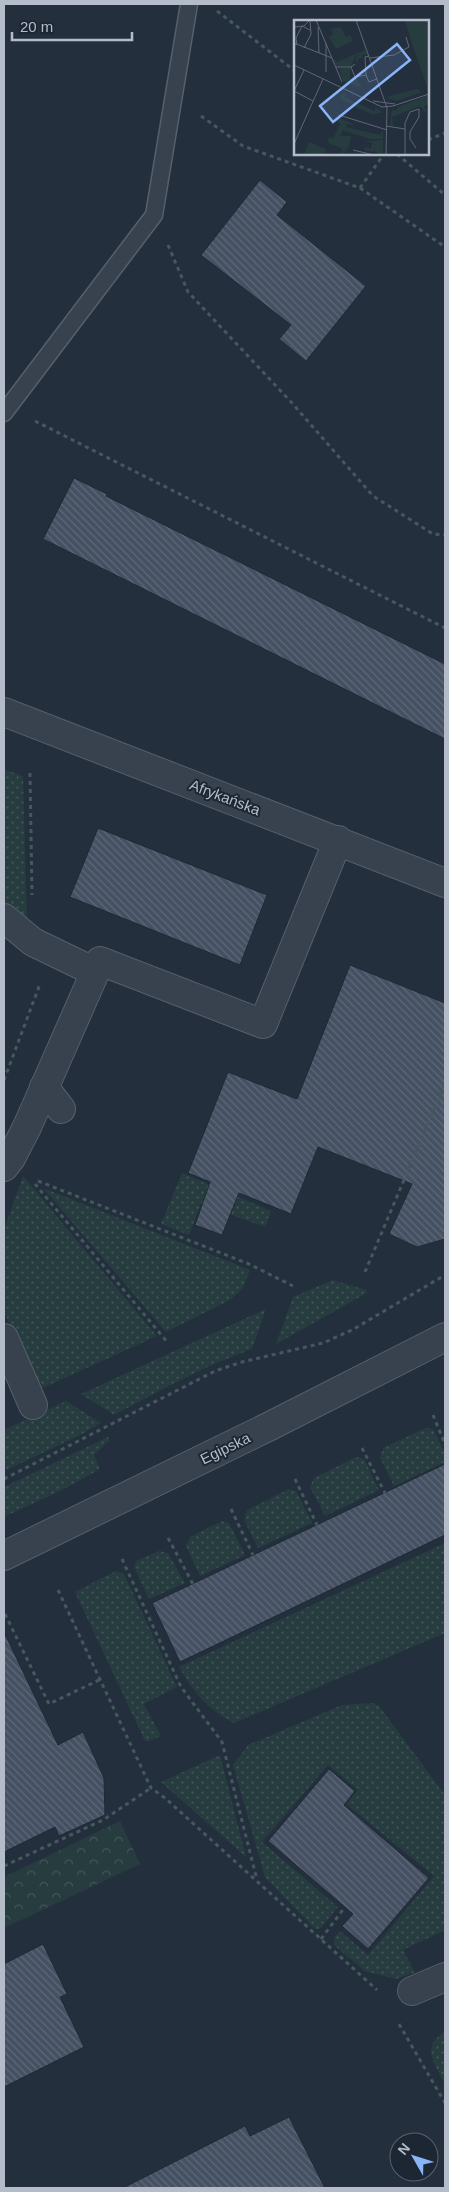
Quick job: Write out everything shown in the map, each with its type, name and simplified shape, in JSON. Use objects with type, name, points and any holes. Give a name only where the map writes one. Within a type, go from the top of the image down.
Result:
[{"type":"street","name":"Afrykańska","points":[[4,712],[445,883]]},
{"type":"street","points":[[14,1167],[27,1128],[44,1087],[100,962],[263,1024],[338,840]]},
{"type":"street","points":[[4,918],[33,942],[95,972]]},
{"type":"street","points":[[44,1087],[61,1109]]},
{"type":"street","name":"Egipska","points":[[4,1556],[270,1426],[445,1337]]},
{"type":"street","points":[[4,1338],[33,1405]]},
{"type":"street","points":[[412,1992],[445,1977]]},
{"type":"lane","points":[[6,410],[154,215],[188,4]]},
{"type":"path","points":[[216,10],[294,70]]},
{"type":"path","points":[[174,97],[243,146],[360,188],[445,247]]},
{"type":"path","points":[[429,140],[445,133]]},
{"type":"path","points":[[360,188],[383,155]]},
{"type":"path","points":[[398,155],[445,195]]},
{"type":"path","points":[[154,215],[188,292],[292,402],[373,496],[433,534],[445,535]]},
{"type":"path","points":[[6,410],[445,628]]},
{"type":"path","points":[[365,1272],[445,1083]]},
{"type":"path","points":[[14,1167],[249,1264],[293,1286]]},
{"type":"path","points":[[14,1167],[168,1342]]},
{"type":"path","points":[[4,1479],[215,1371],[242,1362],[323,1343],[352,1330],[445,1275]]},
{"type":"path","points":[[433,1415],[445,1444]]},
{"type":"path","points":[[362,1448],[385,1493]]},
{"type":"path","points":[[295,1479],[318,1525]]},
{"type":"path","points":[[231,1509],[253,1555]]},
{"type":"path","points":[[168,1538],[192,1584]]},
{"type":"path","points":[[122,1559],[181,1687],[222,1742],[258,1882]]},
{"type":"path","points":[[58,1590],[151,1788],[166,1798],[378,1991]]},
{"type":"path","points":[[5,1614],[49,1704],[100,1679]]},
{"type":"path","points":[[4,1866],[103,1820],[151,1788]]},
{"type":"path","points":[[321,1939],[345,1907]]},
{"type":"path","points":[[394,2016],[445,2103]]},
{"type":"green space","points":[[4,769],[23,776],[27,924],[4,906]]},
{"type":"green space","points":[[182,1173],[271,1211],[265,1227],[201,1204],[189,1235],[161,1224]]},
{"type":"green space","points":[[23,1176],[157,1336],[36,1391],[4,1311],[4,1229]]},
{"type":"green space","points":[[43,1188],[250,1270],[243,1288],[230,1300],[166,1332]]},
{"type":"green space","points":[[333,1280],[366,1290],[367,1293],[276,1344],[293,1297]]},
{"type":"green space","points":[[266,1309],[252,1349],[199,1371],[114,1415],[81,1394]]},
{"type":"green space","points":[[66,1401],[101,1423],[4,1471],[4,1430]]},
{"type":"green space","points":[[426,1428],[433,1429],[445,1454],[445,1462],[394,1486],[380,1458],[383,1448]]},
{"type":"green space","points":[[108,1437],[110,1440],[94,1455],[100,1469],[66,1488],[4,1517],[4,1487]]},
{"type":"green space","points":[[356,1457],[364,1459],[379,1490],[325,1516],[310,1487],[314,1478]]},
{"type":"green space","points":[[289,1489],[296,1491],[312,1523],[258,1548],[244,1520],[247,1510]]},
{"type":"green space","points":[[222,1521],[229,1523],[245,1555],[200,1576],[186,1546],[190,1537]]},
{"type":"green space","points":[[445,1543],[445,1633],[234,1723],[217,1713],[202,1700],[179,1667]]},
{"type":"green space","points":[[159,1551],[168,1553],[185,1583],[149,1599],[134,1567],[136,1561]]},
{"type":"green space","points":[[116,1571],[124,1574],[177,1687],[144,1704],[161,1736],[149,1741],[145,1741],[75,1592]]},
{"type":"green space","points":[[373,1703],[379,1706],[445,1795],[445,1930],[403,1950],[415,1972],[396,1979],[365,1971],[334,1945],[334,1938],[340,1931],[368,1955],[434,1876],[346,1804],[358,1790],[328,1765],[262,1842],[338,1907],[320,1929],[315,1929],[265,1877],[233,1765],[248,1745],[342,1705]]},
{"type":"green space","points":[[220,1755],[246,1857],[161,1782]]},
{"type":"green space","points":[[120,1821],[140,1864],[4,1928],[4,1877]]},
{"type":"green space","points":[[445,2032],[445,2084],[434,2063],[431,2050],[437,2037]]},
{"type":"building","points":[[260,180],[287,202],[277,215],[366,286],[306,361],[279,339],[291,325],[201,255]]},
{"type":"building","points":[[74,478],[107,494],[106,496],[445,664],[445,739],[43,539]]},
{"type":"building","points":[[98,828],[267,895],[240,965],[70,897]]},
{"type":"building","points":[[350,965],[445,1003],[445,1239],[417,1247],[389,1234],[412,1184],[318,1147],[291,1214],[239,1193],[222,1235],[195,1225],[210,1182],[188,1173],[228,1072],[297,1099]]},
{"type":"building","points":[[445,1464],[445,1535],[180,1662],[152,1603]]},
{"type":"building","points":[[4,1632],[58,1745],[83,1732],[104,1778],[105,1815],[59,1836],[55,1827],[4,1852]]},
{"type":"building","points":[[329,1769],[355,1791],[344,1805],[429,1878],[368,1949],[342,1926],[353,1914],[268,1841]]},
{"type":"building","points":[[43,1944],[67,1994],[60,1997],[84,2047],[4,2087],[4,1964]]},
{"type":"building","points":[[289,2117],[325,2188],[123,2188],[245,2126],[250,2136]]}]
